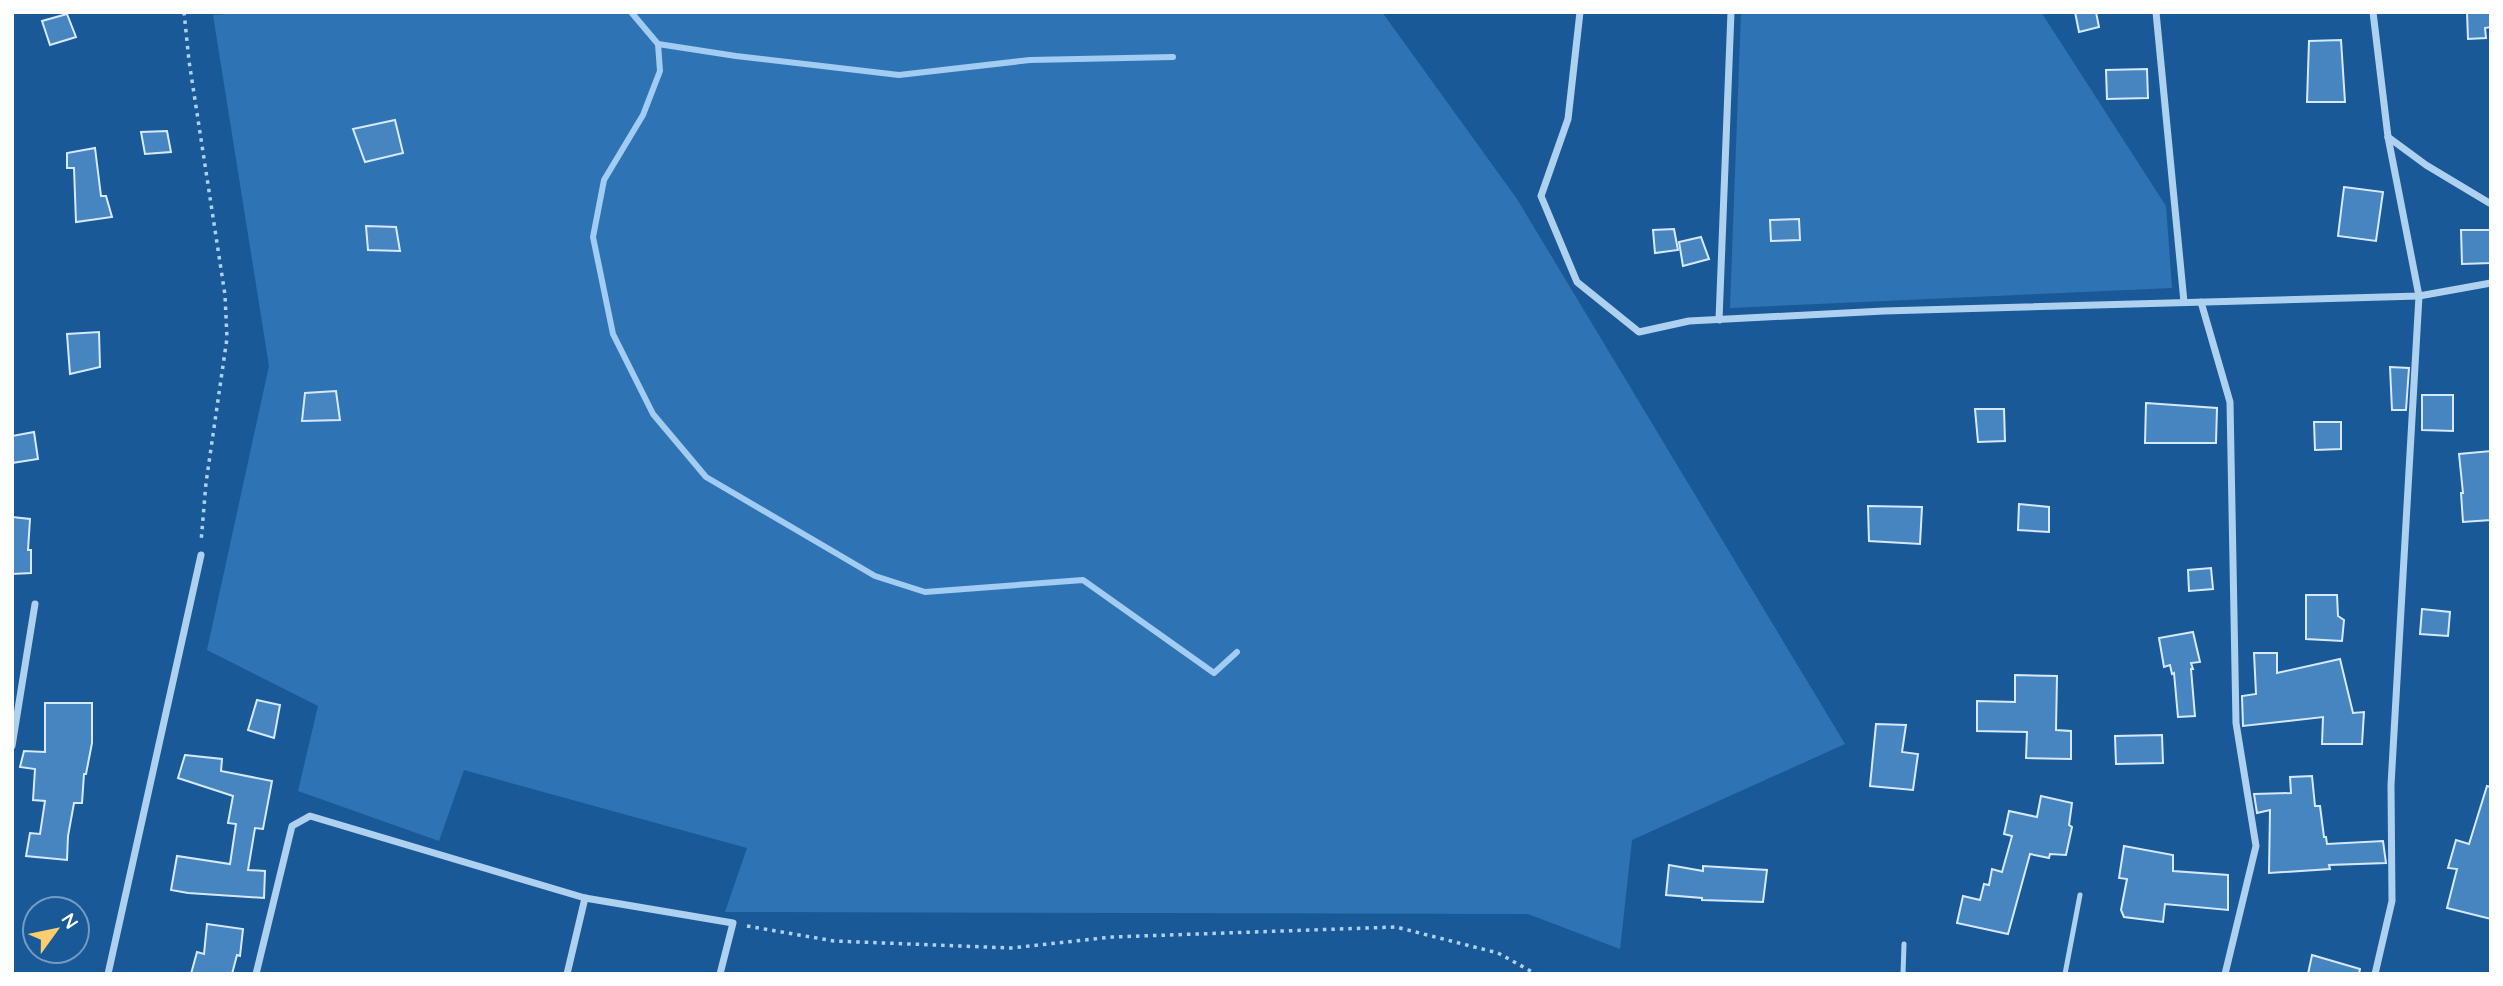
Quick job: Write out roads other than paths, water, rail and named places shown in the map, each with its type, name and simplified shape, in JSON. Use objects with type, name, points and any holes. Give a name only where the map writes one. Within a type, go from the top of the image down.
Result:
[{"type":"street","points":[[1580,12],[1568,119],[1541,196],[1577,282],[1639,332],[1689,321],[1884,311],[2419,296],[2491,283]]},
{"type":"street","points":[[1719,320],[1731,12]]},
{"type":"street","points":[[2156,12],[2184,302]]},
{"type":"street","points":[[2373,12],[2388,137],[2419,296],[2391,785],[2392,901],[2375,974]]},
{"type":"street","points":[[2388,137],[2426,165],[2491,204]]},
{"type":"street","points":[[2201,302],[2230,402],[2236,723],[2256,846],[2225,974]]},
{"type":"street","points":[[108,974],[201,555]]},
{"type":"street","points":[[12,746],[35,604]]},
{"type":"street","points":[[256,974],[292,826],[310,816],[585,898],[733,923],[720,974]]},
{"type":"street","points":[[567,974],[585,898]]},
{"type":"lane","points":[[2065,974],[2080,895]]},
{"type":"lane","points":[[1903,974],[1904,944]]},
{"type":"waterway","points":[[631,12],[658,44],[660,71],[643,115],[604,180],[593,237],[613,334],[653,414],[706,477],[875,576],[925,592],[1083,580],[1214,673],[1237,652]]},
{"type":"waterway","points":[[658,44],[899,75],[1030,60],[1173,57]]}]
